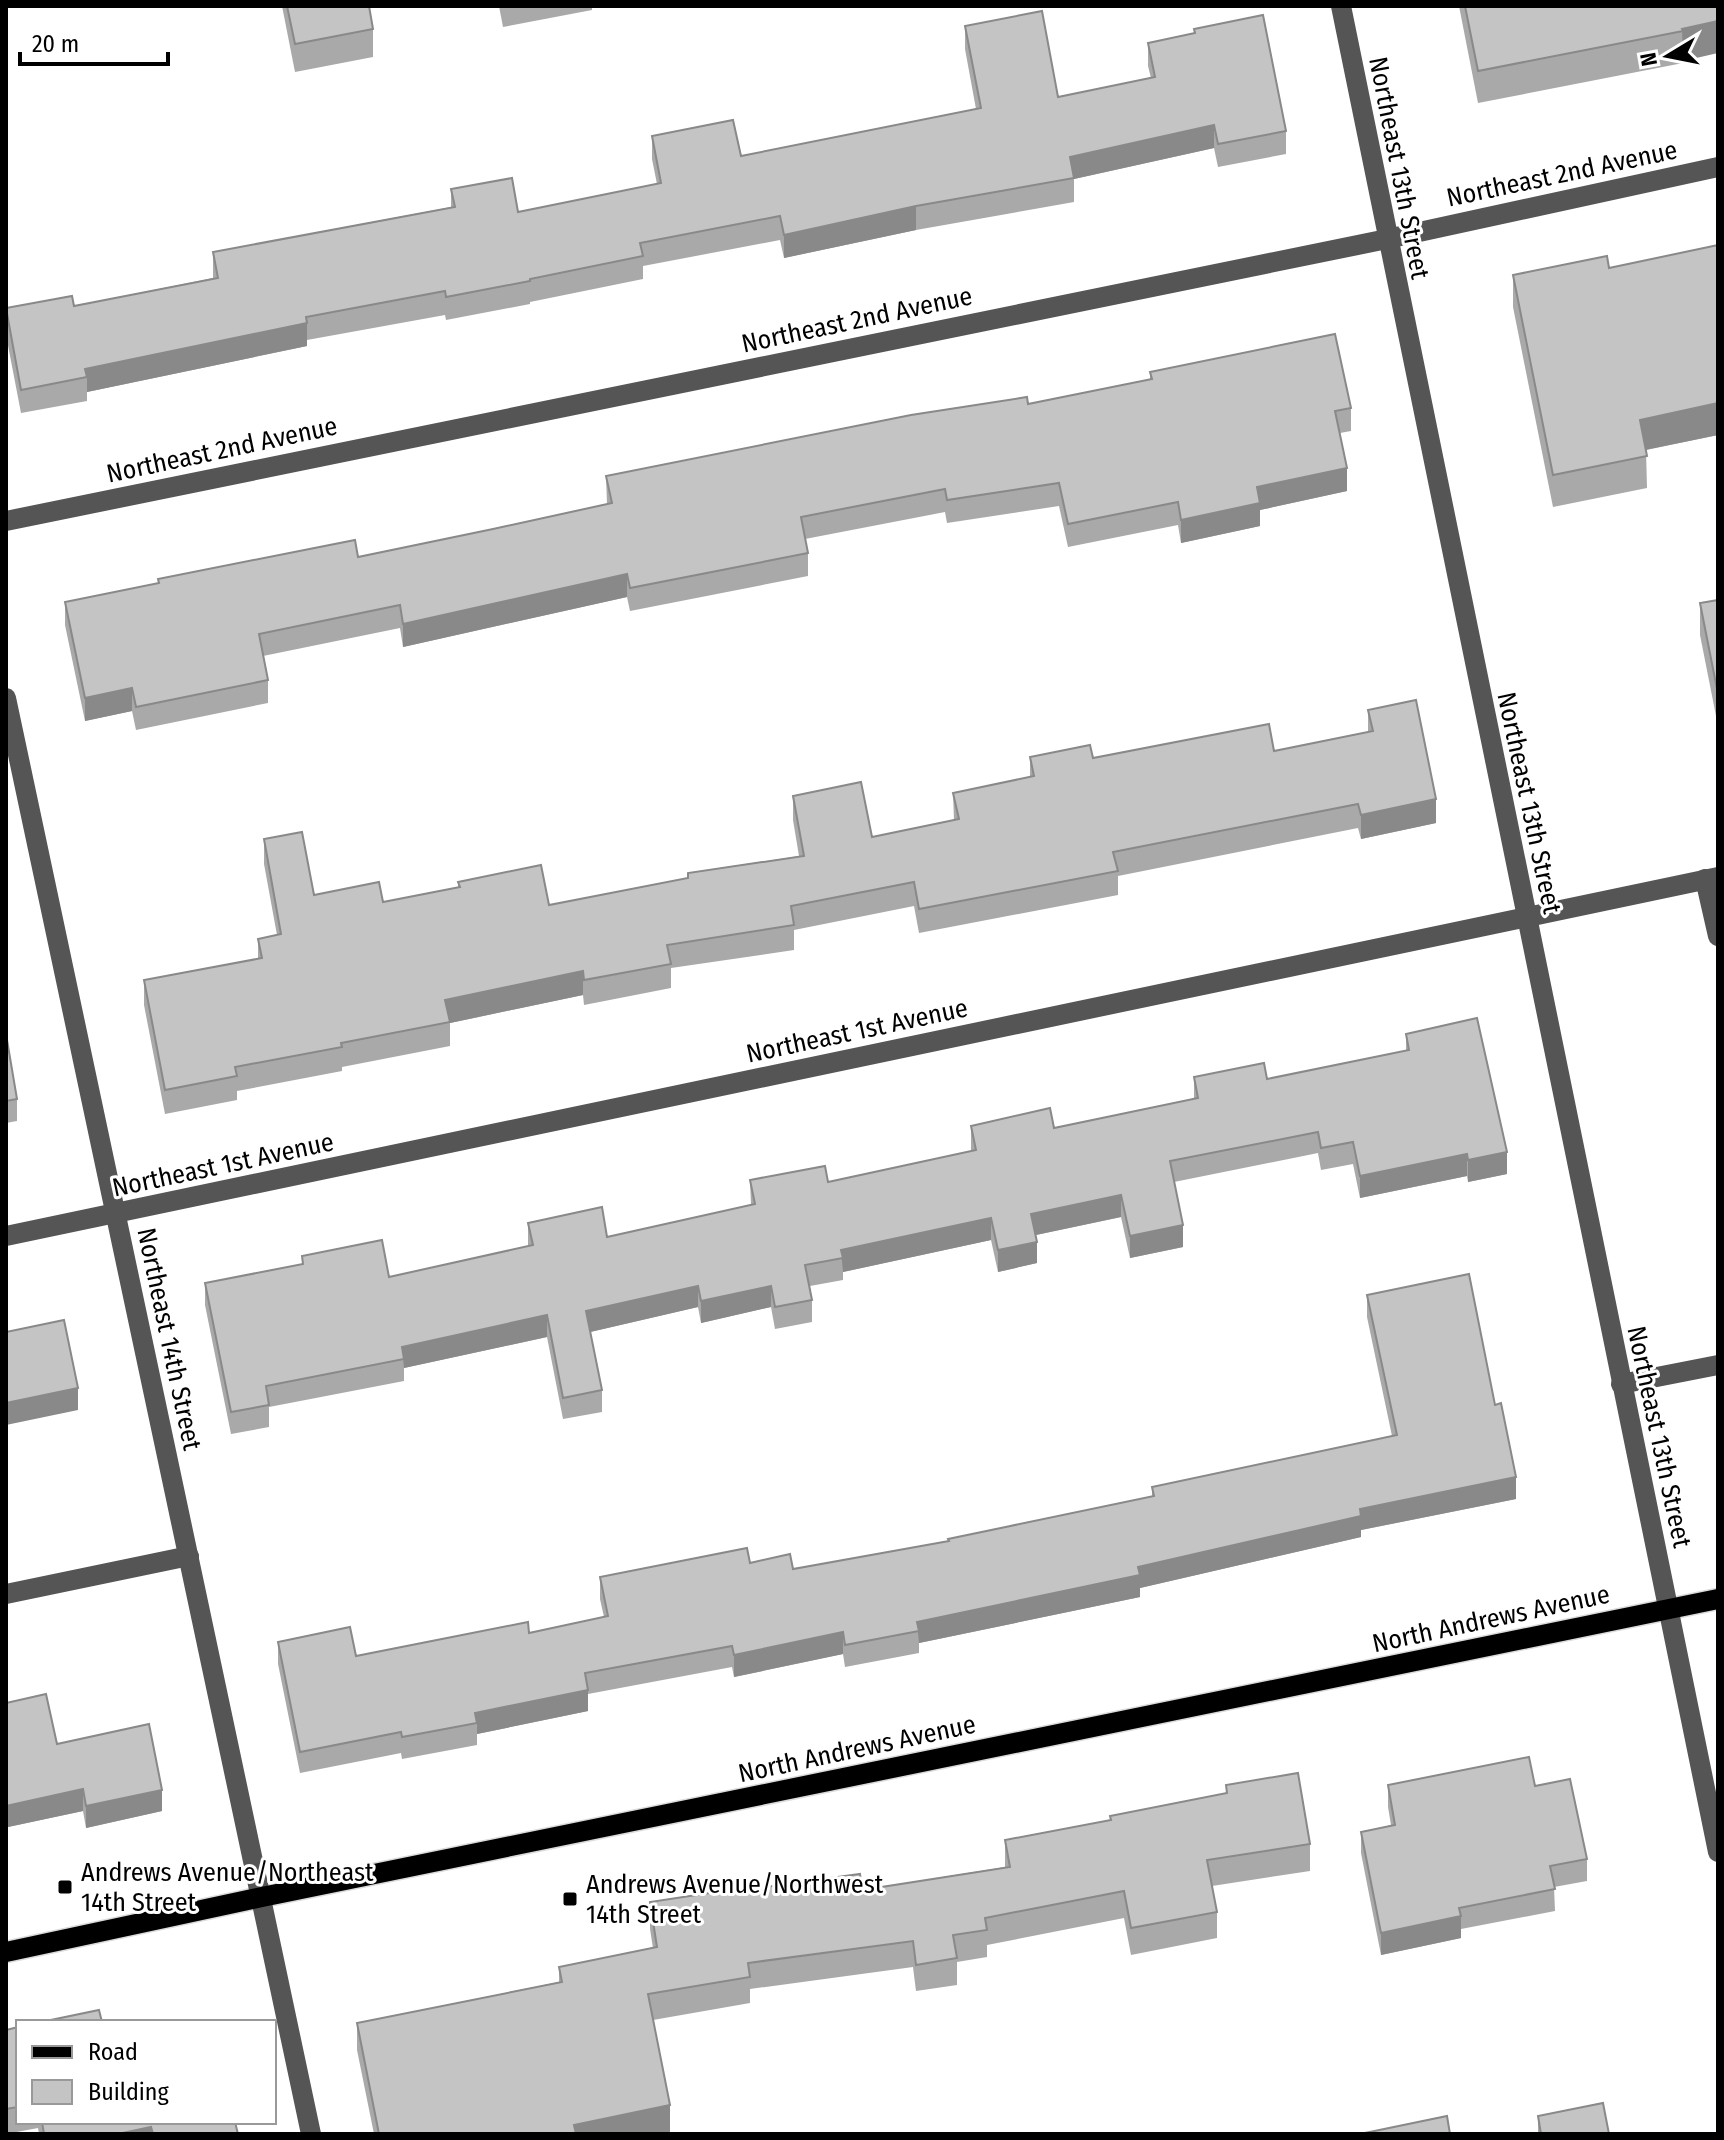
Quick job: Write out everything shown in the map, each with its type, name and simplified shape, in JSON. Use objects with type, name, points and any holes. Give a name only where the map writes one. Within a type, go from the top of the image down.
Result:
[{"type":"main road","name":"North Andrews Avenue","points":[[6,1952],[1718,1599]]},
{"type":"street","name":"Northeast 13th Street","points":[[1341,6],[1718,1852]]},
{"type":"street","name":"Northeast 2nd Avenue","points":[[6,521],[1387,239],[1718,167]]},
{"type":"street","name":"Northeast 14th Street","points":[[6,698],[311,2134]]},
{"type":"street","name":"Northeast 1st Avenue","points":[[6,1236],[1712,878]]},
{"type":"street","points":[[1712,878],[1718,936]]},
{"type":"street","points":[[1621,1384],[1718,1365]]},
{"type":"street","points":[[6,1594],[189,1556]]},
{"type":"building","points":[[287,6],[369,6],[373,29],[295,44]]},
{"type":"building","points":[[1465,6],[1718,6],[1718,21],[1683,31],[1478,71]]},
{"type":"building","points":[[1042,11],[1058,97],[1155,77],[1148,43],[1195,33],[1194,29],[1263,15],[1286,131],[1218,144],[1214,125],[1070,157],[1074,178],[916,206],[784,235],[780,216],[640,243],[643,256],[446,297],[445,291],[306,317],[307,323],[85,369],[87,377],[21,390],[6,308],[72,296],[74,306],[218,278],[213,252],[455,207],[451,189],[512,178],[518,212],[661,183],[652,136],[733,120],[741,156],[981,108],[965,26]]},
{"type":"building","points":[[1718,245],[1718,403],[1640,420],[1647,456],[1553,475],[1513,275],[1607,256],[1609,268]]},
{"type":"building","points":[[1335,334],[1351,408],[1335,411],[1347,468],[1257,487],[1260,503],[1181,520],[1178,502],[1068,524],[1059,483],[947,500],[945,489],[801,517],[808,553],[630,588],[627,574],[403,624],[400,605],[259,634],[268,680],[136,707],[132,688],[85,698],[65,602],[159,583],[158,579],[355,540],[358,557],[493,529],[612,503],[606,476],[911,415],[1027,397],[1028,404],[1152,379],[1150,372]]},
{"type":"building","points":[[1718,600],[1718,694],[1700,603]]},
{"type":"building","points":[[1416,700],[1436,799],[1361,815],[1358,804],[1113,852],[1118,871],[919,909],[914,882],[791,906],[794,925],[667,945],[671,964],[584,980],[583,971],[445,1000],[450,1022],[235,1067],[237,1076],[165,1090],[144,980],[262,958],[258,939],[281,934],[264,839],[302,832],[314,895],[379,882],[383,902],[460,887],[458,882],[541,865],[549,905],[688,878],[688,873],[804,856],[793,796],[861,782],[872,837],[959,819],[953,793],[1034,776],[1030,757],[1090,745],[1093,758],[1269,724],[1274,751],[1373,731],[1368,710]]},
{"type":"building","points":[[1477,1018],[1507,1152],[1468,1160],[1467,1154],[1360,1176],[1353,1142],[1321,1148],[1318,1132],[1170,1161],[1183,1225],[1130,1236],[1121,1195],[1031,1214],[1037,1242],[998,1250],[991,1218],[841,1250],[843,1258],[805,1265],[812,1300],[775,1307],[771,1286],[701,1301],[698,1286],[586,1311],[602,1390],[563,1398],[547,1315],[402,1347],[404,1359],[266,1386],[269,1405],[231,1412],[205,1283],[303,1264],[302,1256],[382,1240],[389,1277],[533,1245],[528,1223],[602,1207],[607,1237],[755,1204],[750,1180],[825,1166],[828,1182],[976,1150],[971,1126],[1050,1108],[1054,1128],[1198,1098],[1194,1077],[1264,1063],[1267,1079],[1409,1050],[1406,1034]]},
{"type":"building","points":[[6,1034],[17,1099],[6,1101]]},
{"type":"building","points":[[1469,1274],[1495,1405],[1501,1403],[1516,1477],[1360,1509],[1361,1516],[1138,1567],[1140,1575],[917,1622],[919,1631],[845,1645],[843,1632],[734,1655],[732,1646],[585,1673],[588,1690],[475,1713],[477,1723],[402,1737],[401,1732],[300,1752],[278,1642],[350,1627],[356,1656],[528,1622],[529,1633],[608,1616],[600,1577],[747,1548],[750,1563],[790,1554],[793,1569],[949,1541],[1154,1496],[1152,1487],[1397,1435],[1367,1295]]},
{"type":"building","points":[[64,1320],[78,1388],[6,1403],[6,1332]]},
{"type":"building","points":[[46,1694],[57,1744],[149,1724],[162,1790],[86,1806],[83,1789],[6,1806],[6,1703]]},
{"type":"building","points":[[1529,1757],[1535,1786],[1570,1779],[1587,1859],[1550,1866],[1555,1889],[1459,1908],[1461,1916],[1381,1933],[1361,1832],[1395,1825],[1388,1785]]},
{"type":"building","points":[[1298,1773],[1310,1844],[1207,1860],[1217,1912],[1131,1928],[1124,1891],[985,1918],[987,1930],[953,1935],[957,1958],[916,1965],[913,1941],[748,1963],[750,1977],[648,1994],[670,2105],[574,2125],[576,2134],[379,2134],[357,2023],[562,1982],[559,1967],[657,1947],[650,1902],[860,1874],[862,1890],[1010,1867],[1005,1840],[1227,1793],[1226,1785]]},
{"type":"building","points":[[99,2010],[102,2020],[51,2020]]},
{"type":"building","points":[[16,2028],[16,2107],[6,2109],[6,2030]]},
{"type":"building","points":[[1603,2103],[1609,2134],[1541,2134],[1538,2116]]},
{"type":"building","points":[[1447,2116],[1450,2134],[1360,2134]]},
{"type":"building","points":[[42,2124],[236,2124],[238,2134],[153,2134],[151,2127],[118,2134],[44,2134]]},
{"type":"place","name":"Andrews Avenue/Northeast 14th Street","points":[[65,1887]]},
{"type":"place","name":"Andrews Avenue/Northwest 14th Street","points":[[570,1899]]}]
